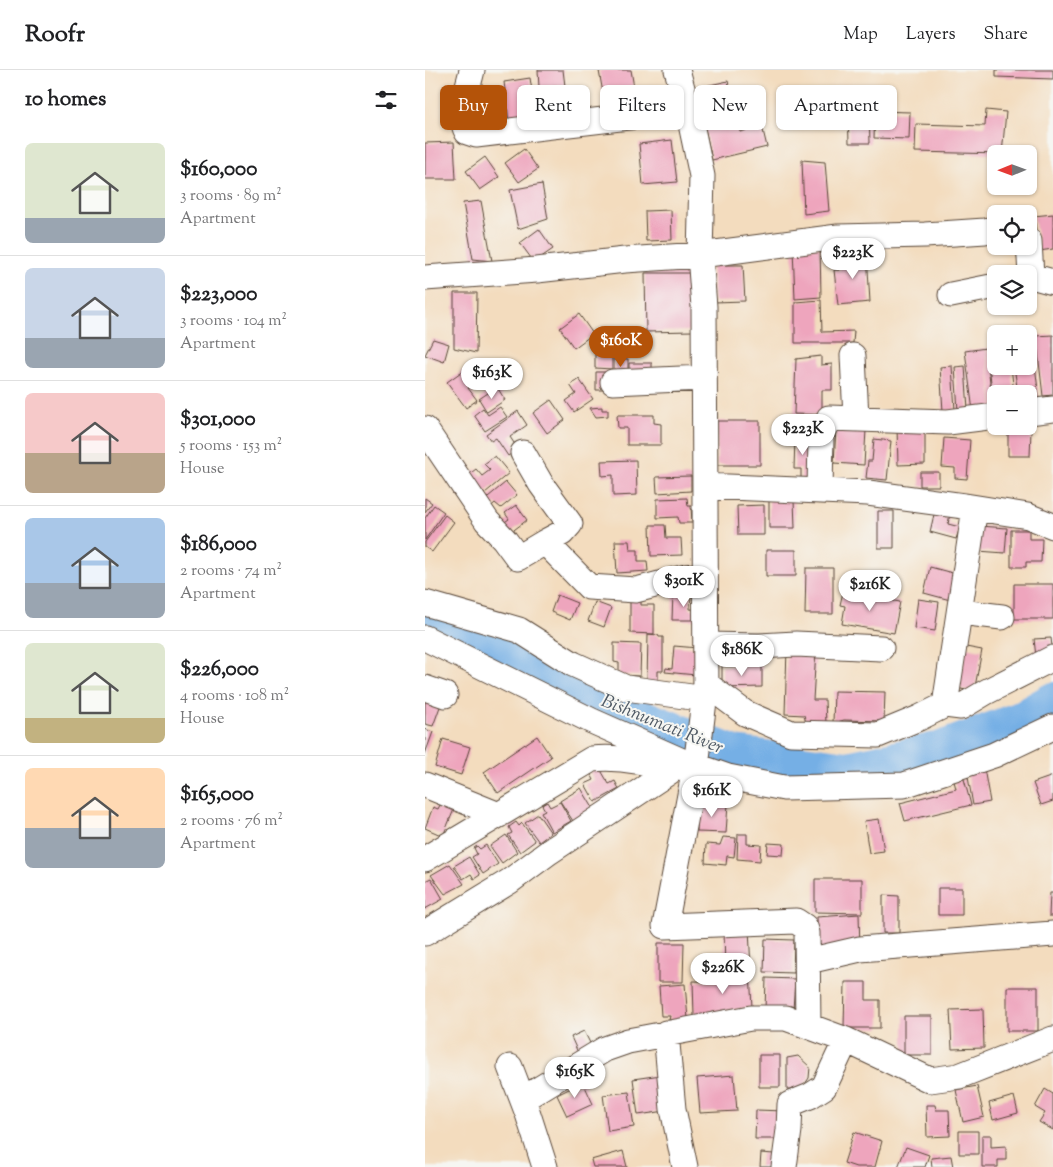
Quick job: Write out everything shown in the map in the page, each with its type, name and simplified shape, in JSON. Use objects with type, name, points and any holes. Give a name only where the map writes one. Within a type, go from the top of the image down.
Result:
[{"type":"street","points":[[472,70],[463,111],[463,124],[467,132],[476,135],[688,110]]},
{"type":"street","points":[[677,70],[688,110],[701,176],[699,255],[704,307],[704,575],[706,645],[705,695],[686,763],[665,926],[796,921],[805,928],[808,961],[807,1026]]},
{"type":"street","points":[[425,278],[699,255],[838,236],[935,234],[987,230]]},
{"type":"street","points":[[1032,255],[1038,278]]},
{"type":"street","points":[[951,295],[987,288]]},
{"type":"street","points":[[853,356],[856,418]]},
{"type":"street","points":[[613,382],[704,378]]},
{"type":"street","points":[[1037,411],[1053,409]]},
{"type":"street","points":[[820,491],[821,435],[829,418],[948,422],[987,417]]},
{"type":"street","points":[[425,428],[487,521],[518,558],[562,533],[570,524],[541,484],[523,453]]},
{"type":"street","points":[[705,486],[868,493],[1028,516],[1053,526]]},
{"type":"street","points":[[945,705],[975,508]]},
{"type":"street","points":[[545,542],[589,587],[636,590],[687,577],[704,575]]},
{"type":"street","points":[[425,603],[519,630],[573,664],[626,688],[705,695],[791,733],[878,734],[919,718],[945,705],[961,707],[1053,658]]},
{"type":"street","points":[[960,612],[1002,617]]},
{"type":"street","points":[[425,638],[592,721],[686,763],[728,777],[784,788],[904,785],[994,755],[1053,727]]},
{"type":"street","points":[[706,645],[759,646],[795,644],[881,648]]},
{"type":"street","points":[[425,859],[592,759],[609,758],[686,763]]},
{"type":"street","points":[[425,933],[510,881],[549,852],[686,763]]},
{"type":"street","points":[[425,785],[499,815]]},
{"type":"street","points":[[808,961],[860,949],[1053,934]]},
{"type":"street","points":[[523,1099],[605,1049],[628,1040],[751,1018],[786,1018],[846,1040],[930,1080],[959,1076],[1053,1039]]},
{"type":"street","points":[[666,1033],[673,1109],[685,1167]]},
{"type":"street","points":[[784,1167],[790,1104],[810,1096],[824,1087],[846,1040]]},
{"type":"street","points":[[510,1067],[523,1099],[545,1167]]},
{"type":"building","points":[[538,70],[563,70],[565,85],[539,85]]},
{"type":"building","points":[[631,70],[634,85],[602,85],[599,71]]},
{"type":"building","points":[[996,70],[1053,70],[1053,79],[996,77]]},
{"type":"building","points":[[530,78],[531,85],[517,85],[517,120],[509,121],[507,85],[504,85],[504,82]]},
{"type":"building","points":[[728,81],[729,85],[710,85]]},
{"type":"building","points":[[986,110],[1006,112],[1003,145],[987,145],[987,154],[915,152],[916,124],[985,126]]},
{"type":"building","points":[[897,112],[910,112],[909,139],[874,138],[874,130],[897,130]]},
{"type":"building","points":[[705,130],[740,130],[740,132],[763,130],[767,147],[712,160]]},
{"type":"building","points":[[849,130],[870,130],[870,143],[849,143]]},
{"type":"building","points":[[672,140],[677,182],[643,185],[639,144]]},
{"type":"building","points":[[454,142],[456,179],[425,179],[425,143]]},
{"type":"building","points":[[524,149],[538,169],[519,182],[505,163]]},
{"type":"building","points":[[485,157],[499,177],[480,190],[466,171]]},
{"type":"building","points":[[802,160],[825,162],[829,211],[804,214]]},
{"type":"building","points":[[542,184],[548,219],[518,229],[510,190]]},
{"type":"building","points":[[481,201],[492,261],[473,259],[463,203]]},
{"type":"building","points":[[671,210],[672,240],[646,241],[645,211]]},
{"type":"building","points":[[1053,214],[1053,249],[1039,251],[1037,216]]},
{"type":"building","points":[[539,229],[553,249],[534,262],[520,243]]},
{"type":"building","points":[[820,247],[821,297],[795,299],[793,248]]},
{"type":"building","points":[[847,253],[867,254],[870,302],[838,305],[834,270],[840,270],[840,261]]},
{"type":"building","points":[[712,265],[743,265],[745,301],[714,302]]},
{"type":"building","points":[[645,273],[691,273],[692,331],[646,332]]},
{"type":"building","points":[[454,293],[477,293],[476,353],[454,348]]},
{"type":"building","points":[[821,300],[822,332],[854,331],[853,343],[795,343],[795,302]]},
{"type":"building","points":[[579,314],[593,334],[574,348],[560,328]]},
{"type":"building","points":[[1053,335],[1053,395],[1043,396],[1037,336]]},
{"type":"building","points":[[433,339],[449,344],[444,362],[425,355]]},
{"type":"building","points":[[986,348],[987,375],[989,375],[990,385],[987,385],[987,409],[973,411],[965,351]]},
{"type":"building","points":[[595,354],[612,355],[612,369],[595,368]]},
{"type":"building","points":[[821,356],[821,365],[832,364],[832,390],[822,390],[822,415],[794,414],[796,359]]},
{"type":"building","points":[[614,359],[628,359],[628,377],[614,377]]},
{"type":"building","points":[[629,363],[652,363],[652,387],[629,388]]},
{"type":"building","points":[[952,366],[955,410],[943,411],[940,367]]},
{"type":"building","points":[[965,366],[968,410],[958,411],[955,367]]},
{"type":"building","points":[[464,370],[474,383],[468,388],[477,400],[466,408],[447,382]]},
{"type":"building","points":[[596,372],[612,372],[612,390],[596,390]]},
{"type":"building","points":[[990,375],[1012,375],[1013,385],[991,385]]},
{"type":"building","points":[[1015,375],[1036,375],[1039,399],[1037,399],[1037,385],[1017,385]]},
{"type":"building","points":[[579,379],[593,399],[574,412],[566,401],[576,394],[570,385]]},
{"type":"building","points":[[497,387],[505,400],[487,412],[479,399]]},
{"type":"building","points":[[551,400],[565,420],[547,433],[533,413]]},
{"type":"building","points":[[500,407],[507,417],[485,431],[474,415],[483,408],[488,415]]},
{"type":"building","points":[[602,407],[602,410],[608,410],[608,416],[596,417],[590,408]]},
{"type":"building","points":[[518,411],[527,425],[510,437],[518,449],[508,456],[496,438],[491,441],[486,434]]},
{"type":"building","points":[[617,415],[654,415],[654,423],[661,424],[661,445],[627,445],[627,428],[618,428]]},
{"type":"building","points":[[717,421],[760,421],[760,465],[717,465]]},
{"type":"building","points":[[897,427],[925,427],[925,464],[898,465]]},
{"type":"building","points":[[836,428],[866,430],[864,465],[834,463]]},
{"type":"building","points":[[1008,435],[1031,435],[1030,456],[1008,456]]},
{"type":"building","points":[[795,437],[812,437],[810,479],[801,479],[801,469],[794,469]]},
{"type":"building","points":[[944,438],[970,440],[967,479],[955,478],[955,468],[942,467]]},
{"type":"building","points":[[874,439],[891,441],[887,480],[866,478],[868,461],[872,461]]},
{"type":"building","points":[[495,456],[509,473],[479,498],[463,479],[476,469],[482,476],[490,470],[484,464]]},
{"type":"building","points":[[636,460],[637,495],[613,496],[613,475],[602,476],[601,461]]},
{"type":"building","points":[[920,472],[939,472],[939,486],[920,486]]},
{"type":"building","points":[[691,476],[691,491],[657,493],[656,477]]},
{"type":"building","points":[[506,482],[517,495],[501,508],[495,503],[488,509],[482,502]]},
{"type":"building","points":[[425,498],[432,503],[425,512]]},
{"type":"building","points":[[687,498],[688,506],[691,506],[692,523],[679,523],[678,517],[657,518],[657,499]]},
{"type":"building","points":[[769,500],[794,500],[795,528],[769,528]]},
{"type":"building","points":[[434,505],[444,512],[425,540],[425,518]]},
{"type":"building","points":[[516,505],[527,520],[506,536],[499,526],[509,519],[505,513]]},
{"type":"building","points":[[764,505],[764,535],[738,535],[737,506]]},
{"type":"building","points":[[935,510],[950,514],[948,524],[960,527],[956,539],[930,532]]},
{"type":"building","points":[[878,511],[894,511],[894,548],[878,548]]},
{"type":"building","points":[[445,515],[454,522],[432,552],[425,547],[425,542]]},
{"type":"building","points":[[650,525],[665,525],[666,538],[681,538],[682,555],[651,556]]},
{"type":"building","points":[[980,526],[1007,528],[1005,553],[978,551]]},
{"type":"building","points":[[1011,530],[1029,530],[1029,539],[1042,539],[1041,562],[1026,562],[1026,567],[1011,567]]},
{"type":"building","points":[[615,541],[629,541],[630,550],[638,550],[638,561],[647,561],[648,571],[617,573]]},
{"type":"building","points":[[766,550],[796,550],[796,576],[766,576]]},
{"type":"building","points":[[930,567],[960,575],[954,601],[924,593]]},
{"type":"building","points":[[806,568],[833,568],[833,614],[805,614]]},
{"type":"building","points":[[1014,584],[1053,584],[1053,619],[1014,619]]},
{"type":"building","points":[[843,592],[900,602],[894,633],[842,624],[845,606],[840,605]]},
{"type":"building","points":[[673,593],[691,594],[690,609],[702,610],[702,620],[672,620]]},
{"type":"building","points":[[557,595],[577,603],[570,620],[551,612]]},
{"type":"building","points":[[630,599],[641,599],[641,605],[654,605],[654,634],[630,633]]},
{"type":"building","points":[[918,599],[939,602],[935,631],[914,628]]},
{"type":"building","points":[[595,602],[611,608],[604,627],[588,621]]},
{"type":"building","points":[[648,634],[663,637],[663,671],[658,671],[658,683],[647,682]]},
{"type":"building","points":[[1051,638],[1053,654],[1036,657],[1034,639]]},
{"type":"building","points":[[614,643],[641,644],[640,676],[619,675],[619,663],[614,662]]},
{"type":"building","points":[[674,646],[698,648],[696,675],[665,672],[666,668],[672,669]]},
{"type":"building","points":[[966,647],[982,650],[974,692],[957,688]]},
{"type":"building","points":[[787,648],[816,650],[813,700],[825,700],[826,724],[806,723],[804,715],[785,714]]},
{"type":"building","points":[[722,666],[762,666],[762,687],[722,688]]},
{"type":"building","points":[[834,691],[885,692],[884,721],[844,720],[833,723]]},
{"type":"building","points":[[425,700],[441,704],[433,726],[425,724]]},
{"type":"building","points":[[425,729],[433,732],[425,754]]},
{"type":"building","points":[[537,736],[551,757],[498,793],[484,772]]},
{"type":"building","points":[[443,739],[470,747],[461,775],[435,767]]},
{"type":"building","points":[[983,763],[990,802],[973,805],[966,766]]},
{"type":"building","points":[[599,767],[609,784],[615,781],[619,789],[595,802],[585,784],[594,780],[590,772]]},
{"type":"building","points":[[1053,776],[1053,801],[1041,805],[1033,783]]},
{"type":"building","points":[[964,779],[971,805],[905,821],[900,803],[956,789],[954,781]]},
{"type":"building","points":[[581,788],[593,808],[573,821],[560,801]]},
{"type":"building","points":[[442,801],[455,807],[443,836],[425,828],[433,807],[438,809]]},
{"type":"building","points":[[547,802],[550,807],[560,802],[571,821],[552,832],[541,812],[545,810],[542,805]]},
{"type":"building","points":[[698,802],[728,804],[726,833],[697,832]]},
{"type":"building","points":[[538,814],[551,833],[539,842],[525,823]]},
{"type":"building","points":[[879,819],[884,851],[869,853],[864,821]]},
{"type":"building","points":[[516,822],[519,826],[522,823],[535,841],[520,852],[508,835],[512,833],[509,827]]},
{"type":"building","points":[[738,834],[747,834],[747,844],[761,845],[760,861],[737,859]]},
{"type":"building","points":[[506,835],[517,852],[502,863],[490,846]]},
{"type":"building","points":[[723,837],[736,838],[734,857],[727,856],[726,865],[705,863],[706,844],[720,845]]},
{"type":"building","points":[[768,843],[784,844],[783,855],[767,854]]},
{"type":"building","points":[[486,845],[498,864],[483,874],[472,857],[477,854],[474,848],[477,846],[480,849]]},
{"type":"building","points":[[469,857],[480,875],[474,879],[471,874],[463,879],[454,866]]},
{"type":"building","points":[[450,864],[464,884],[445,894],[431,875]]},
{"type":"building","points":[[431,878],[443,899],[425,909],[425,881]]},
{"type":"building","points":[[815,879],[862,879],[862,913],[815,912]]},
{"type":"building","points":[[938,888],[962,888],[962,915],[938,915]]},
{"type":"building","points":[[1050,893],[1053,893],[1053,916],[1049,916]]},
{"type":"building","points":[[883,895],[899,896],[899,933],[883,933]]},
{"type":"building","points":[[859,914],[860,949],[818,952],[817,917]]},
{"type":"building","points":[[749,928],[751,970],[725,971],[724,929]]},
{"type":"building","points":[[765,939],[794,940],[793,973],[764,972]]},
{"type":"building","points":[[658,943],[684,943],[683,982],[658,982]]},
{"type":"building","points":[[750,973],[752,1007],[694,1016],[693,981],[726,982],[726,974]]},
{"type":"building","points":[[766,978],[795,979],[793,1010],[765,1010]]},
{"type":"building","points":[[845,982],[866,982],[866,1000],[880,1000],[880,1028],[844,1028]]},
{"type":"building","points":[[685,984],[688,1019],[669,1020],[670,1016],[661,1016],[659,986]]},
{"type":"building","points":[[1007,987],[1038,987],[1038,1031],[1007,1031]]},
{"type":"building","points":[[983,1009],[984,1048],[952,1049],[950,1010]]},
{"type":"building","points":[[904,1016],[932,1016],[932,1055],[904,1055]]},
{"type":"building","points":[[584,1031],[594,1051],[580,1057],[571,1037]]},
{"type":"building","points":[[759,1055],[780,1055],[780,1087],[759,1087]]},
{"type":"building","points":[[798,1056],[810,1067],[809,1078],[801,1090],[787,1090],[787,1058]]},
{"type":"building","points":[[661,1075],[666,1111],[638,1115],[633,1079]]},
{"type":"building","points":[[734,1075],[737,1111],[700,1113],[697,1078]]},
{"type":"building","points":[[583,1082],[593,1104],[567,1116],[557,1095]]},
{"type":"building","points":[[977,1086],[984,1117],[963,1122],[956,1090]]},
{"type":"building","points":[[1045,1089],[1053,1094],[1053,1130],[1039,1122],[1045,1113],[1035,1107]]},
{"type":"building","points":[[629,1092],[634,1127],[608,1131],[603,1095]]},
{"type":"building","points":[[1014,1096],[1018,1113],[993,1120],[989,1103]]},
{"type":"building","points":[[926,1105],[935,1105],[936,1110],[949,1110],[950,1136],[927,1137]]},
{"type":"building","points":[[756,1110],[784,1111],[783,1139],[755,1139]]},
{"type":"building","points":[[959,1131],[978,1131],[978,1154],[959,1154]]},
{"type":"building","points":[[854,1132],[882,1141],[875,1167],[856,1167],[844,1163]]},
{"type":"building","points":[[982,1135],[991,1135],[991,1147],[1006,1146],[1006,1160],[998,1160],[998,1167],[982,1167]]},
{"type":"building","points":[[906,1147],[929,1155],[925,1167],[898,1167]]},
{"type":"building","points":[[623,1151],[627,1167],[593,1167],[591,1160]]},
{"type":"building","points":[[761,1153],[774,1154],[773,1167],[760,1167]]},
{"type":"building","points":[[951,1156],[953,1167],[932,1167],[931,1158]]},
{"type":"waterway","name":"Bishnumati River","points":[[425,620],[508,646],[601,701],[735,754],[847,769],[941,749],[1020,719],[1053,700]]}]
